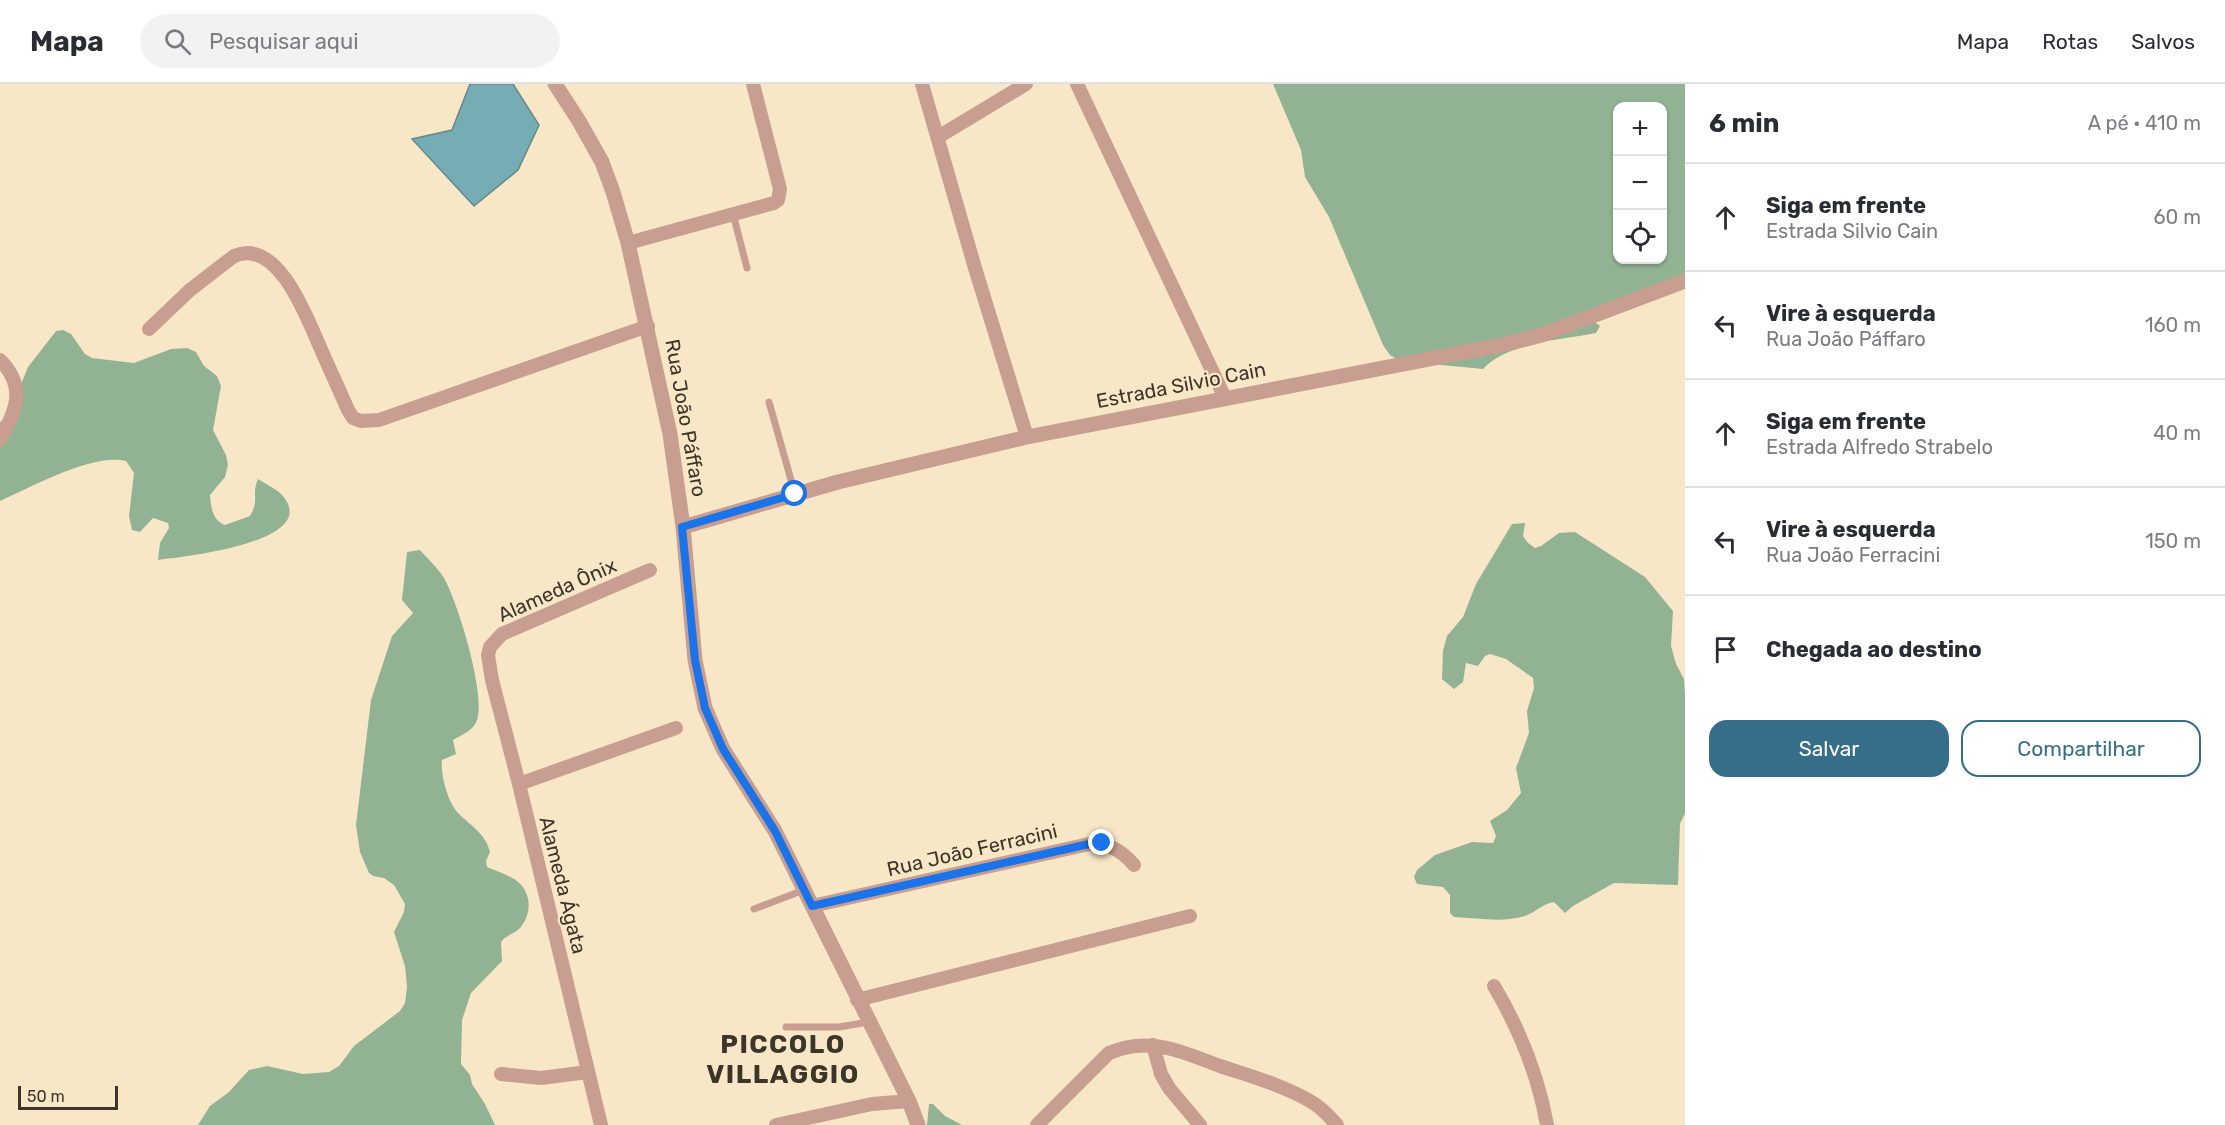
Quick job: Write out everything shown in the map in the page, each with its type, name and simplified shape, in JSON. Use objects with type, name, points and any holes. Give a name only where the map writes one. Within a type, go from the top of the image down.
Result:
[{"type":"street","name":"Rua João Páffaro","points":[[555,84],[602,162],[628,243],[648,326],[670,434],[695,660],[705,708],[723,749],[775,831],[909,1101],[918,1125]]},
{"type":"street","points":[[628,243],[778,200],[780,189],[753,84]]},
{"type":"street","points":[[922,84],[1027,437]]},
{"type":"street","points":[[938,137],[1026,84]]},
{"type":"street","points":[[1077,84],[1225,398]]},
{"type":"street","points":[[149,329],[190,290],[234,256],[252,253],[260,256],[276,268],[293,291],[353,418],[368,421],[379,420],[648,326]]},
{"type":"street","name":"Estrada Silvio Cain","points":[[682,527],[795,494],[1027,437],[1507,344],[1542,335],[1685,281]]},
{"type":"street","points":[[0,360],[9,368],[17,391],[15,410],[0,440]]},
{"type":"street","name":"Alameda Ônix","points":[[489,655],[490,647],[502,634],[651,570]]},
{"type":"street","name":"Alameda Ágata","points":[[489,655],[492,680],[601,1125]]},
{"type":"street","points":[[519,784],[676,728]]},
{"type":"street","name":"Rua João Ferracini","points":[[812,906],[1089,844],[1102,843],[1116,848],[1134,865]]},
{"type":"street","points":[[857,1000],[1190,916]]},
{"type":"street","points":[[1494,986],[1527,1049],[1547,1125]]},
{"type":"street","points":[[1153,1046],[1161,1074],[1169,1088],[1200,1125]]},
{"type":"street","points":[[1037,1125],[1109,1053],[1120,1048],[1153,1046],[1174,1050],[1270,1083],[1309,1100],[1322,1109],[1337,1125]]},
{"type":"street","points":[[501,1074],[541,1078],[588,1072]]},
{"type":"street","points":[[776,1125],[872,1104],[909,1101]]},
{"type":"lane","points":[[733,214],[747,268]]},
{"type":"lane","points":[[769,402],[795,494]]},
{"type":"lane","points":[[754,909],[804,890]]},
{"type":"lane","points":[[786,1027],[839,1028],[869,1022]]},
{"type":"green space","points":[[1273,84],[1685,84],[1685,278],[1588,317],[1600,326],[1596,333],[1551,340],[1521,348],[1506,353],[1483,369],[1400,361],[1390,355],[1383,345],[1329,217],[1305,177],[1301,150]]},
{"type":"green space","points":[[63,330],[71,334],[85,354],[92,358],[134,363],[171,349],[187,348],[196,352],[204,366],[217,376],[221,386],[213,430],[226,455],[228,465],[225,477],[210,495],[217,520],[225,525],[250,516],[258,479],[281,494],[290,510],[284,524],[268,535],[245,544],[158,560],[160,543],[169,528],[168,523],[153,518],[140,532],[132,530],[129,516],[134,473],[126,461],[112,460],[80,466],[0,501],[0,422],[8,416],[28,367],[56,331]]},
{"type":"green space","points":[[1525,523],[1523,536],[1535,548],[1559,533],[1575,532],[1645,577],[1673,611],[1671,646],[1676,664],[1684,679],[1685,694],[1685,813],[1680,824],[1678,885],[1614,883],[1565,913],[1554,902],[1516,918],[1489,920],[1454,917],[1450,913],[1450,895],[1443,887],[1417,884],[1414,877],[1417,870],[1435,855],[1472,842],[1493,843],[1496,836],[1490,821],[1507,810],[1521,793],[1516,768],[1529,733],[1527,711],[1534,688],[1533,678],[1506,659],[1490,654],[1485,656],[1478,666],[1466,663],[1463,682],[1454,689],[1442,679],[1443,651],[1447,636],[1463,617],[1476,584],[1512,524]]},
{"type":"green space","points":[[420,550],[442,574],[450,590],[463,627],[478,690],[479,707],[475,724],[453,740],[456,754],[442,760],[446,788],[454,808],[485,840],[490,852],[486,861],[487,867],[517,881],[525,891],[529,904],[527,916],[520,928],[501,942],[502,961],[471,993],[462,1020],[461,1064],[470,1075],[472,1084],[495,1125],[198,1125],[210,1106],[229,1092],[249,1070],[267,1066],[303,1074],[329,1072],[339,1066],[354,1046],[400,1011],[405,1003],[407,987],[405,966],[394,932],[404,912],[405,904],[394,885],[384,878],[369,873],[360,852],[356,825],[371,700],[392,636],[413,613],[402,600],[407,552]]},
{"type":"green space","points":[[929,1104],[933,1104],[945,1116],[962,1125],[927,1125]]},
{"type":"water","points":[[470,84],[513,84],[539,125],[518,170],[474,206],[412,139],[452,130]]},
{"type":"district","name":"PICCOLO VILLAGGIO","points":[[783,1059]]},
{"type":"route","points":[[795,494],[682,527],[695,660],[705,708],[723,749],[775,831],[812,906],[1102,843]]}]
